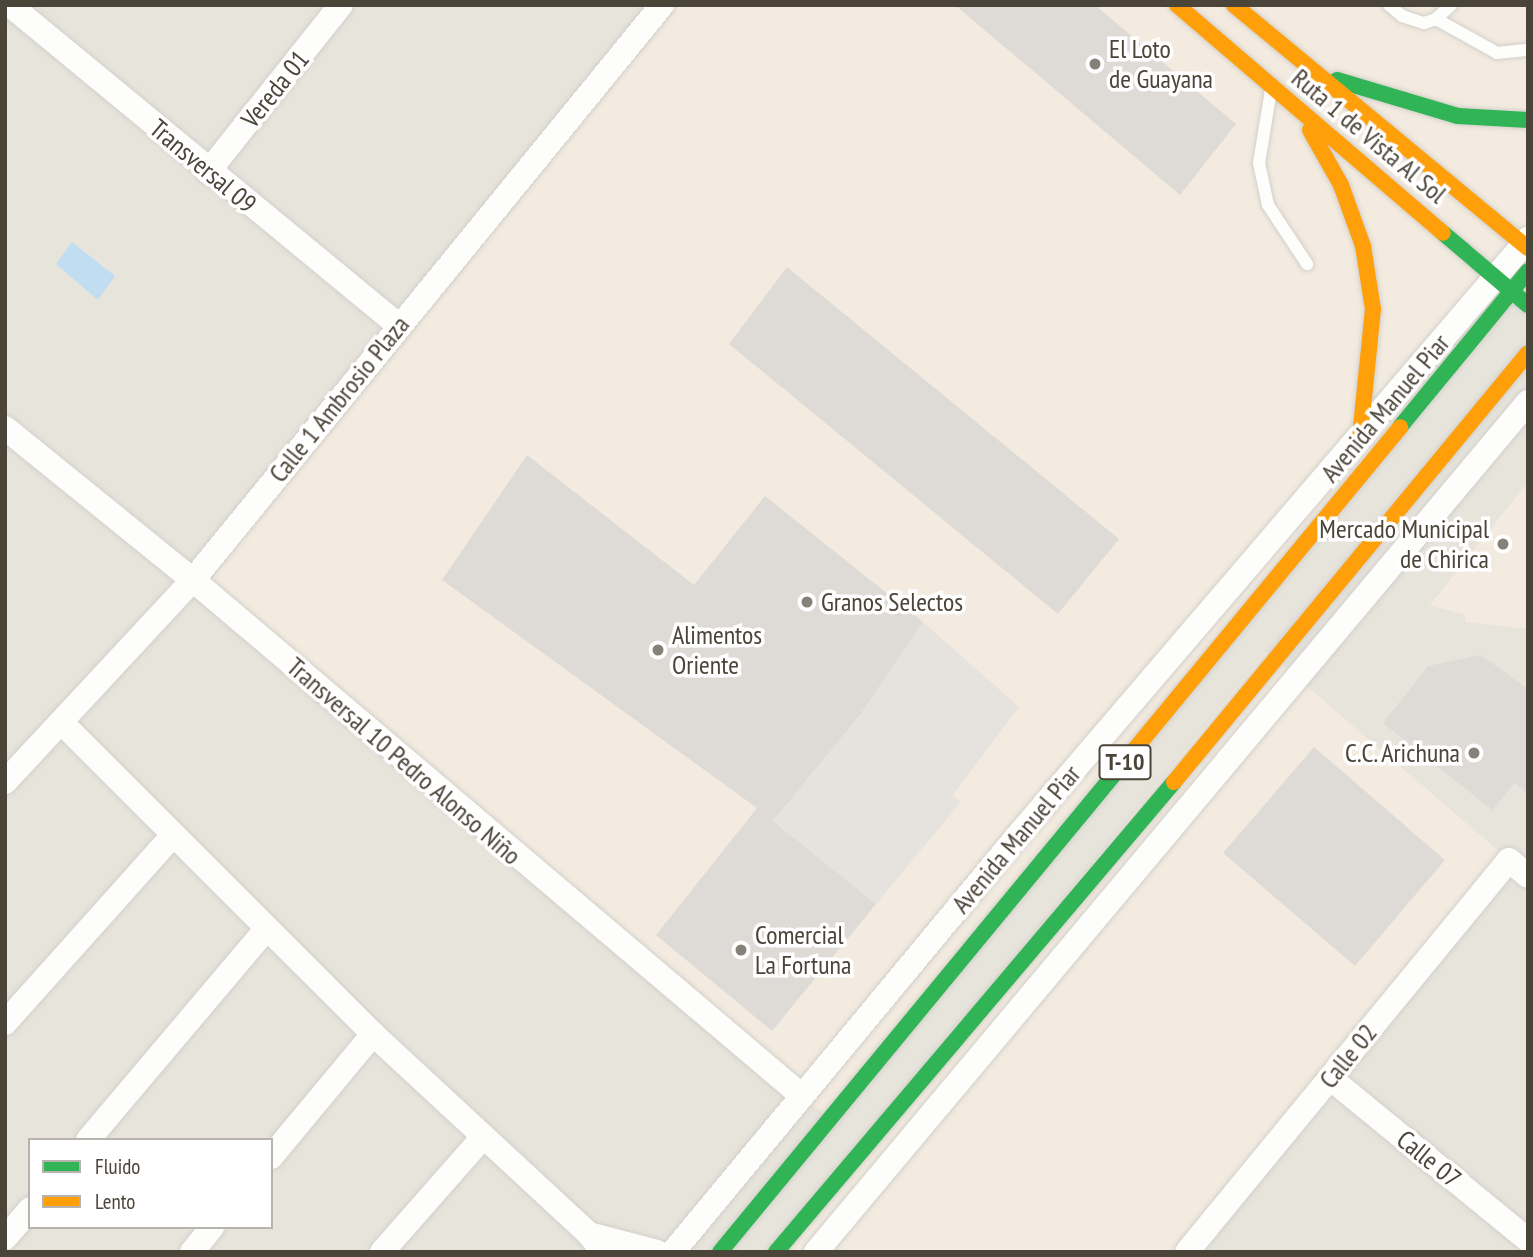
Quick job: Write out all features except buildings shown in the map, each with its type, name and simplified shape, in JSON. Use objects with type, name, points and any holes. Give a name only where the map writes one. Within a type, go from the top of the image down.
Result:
[{"type":"main road","name":"Ruta 1 de Vista Al Sol","points":[[1177,5],[1528,306]]},
{"type":"main road","name":"Ruta 1 de Vista Al Sol","points":[[1234,5],[1307,68],[1526,244]]},
{"type":"main road","points":[[1307,68],[1417,107],[1458,116],[1528,120]]},
{"type":"main road","points":[[1288,100],[1321,145],[1363,246],[1373,309],[1360,438]]},
{"type":"main road","name":"Avenida Manuel Piar","points":[[720,1252],[1503,284],[1528,271]]},
{"type":"main road","name":"T-10","points":[[776,1252],[1170,787],[1528,353]]},
{"type":"street","name":"Vereda 01","points":[[208,172],[341,5]]},
{"type":"street","name":"Calle 1 Ambrosio Plaza","points":[[5,782],[193,580],[398,325],[662,5]]},
{"type":"street","name":"Transversal 09","points":[[19,8],[208,172],[398,325]]},
{"type":"street","name":"Avenida Manuel Piar","points":[[673,1252],[1020,833],[1360,438],[1503,284],[1526,244]]},
{"type":"street","points":[[816,1252],[1528,402]]},
{"type":"street","name":"Transversal 10 Pedro Alonso Niño","points":[[5,428],[193,580],[802,1096]]},
{"type":"street","points":[[62,723],[172,836],[373,1034],[596,1243],[657,1252]]},
{"type":"street","points":[[1170,787],[1194,804]]},
{"type":"street","points":[[5,1023],[172,836]]},
{"type":"street","name":"Calle 02","points":[[1187,1252],[1330,1078],[1518,868]]},
{"type":"street","points":[[90,1138],[266,929]]},
{"type":"street","points":[[273,1155],[373,1034]]},
{"type":"street","name":"Calle 07","points":[[1330,1078],[1528,1240]]},
{"type":"street","points":[[382,1252],[482,1138]]},
{"type":"street","points":[[5,1238],[28,1211]]},
{"type":"street","points":[[192,1252],[210,1229]]},
{"type":"lane","points":[[1389,5],[1402,16],[1424,23],[1436,19],[1451,5]]},
{"type":"lane","points":[[1436,19],[1497,53],[1528,50]]},
{"type":"lane","points":[[1272,86],[1259,163],[1268,205],[1307,264]]},
{"type":"shaded area","points":[[5,5],[662,5],[1528,271],[1528,1252],[5,1252]]},
{"type":"shaded area","points":[[662,5],[1528,5],[1528,271],[825,1115],[193,580]]},
{"type":"shaded area","name":"Mercado Municipal de Chirica","points":[[1528,482],[1528,629],[1466,622],[1465,615],[1430,605]]},
{"type":"shaded area","points":[[923,622],[1019,707],[953,795],[961,802],[876,904],[773,821],[860,715]]},
{"type":"shaded area","points":[[1266,651],[1509,860],[1187,1252],[774,1252]]},
{"type":"water","points":[[72,242],[115,276],[98,300],[56,264]]},
{"type":"traffic: fast","points":[[1337,80],[1458,116],[1528,120]]},
{"type":"traffic: fast","points":[[1443,233],[1528,305]]},
{"type":"traffic: fast","points":[[1400,427],[1528,271]]},
{"type":"traffic: fast","points":[[720,1252],[1135,749]]},
{"type":"traffic: fast","points":[[776,1252],[1174,782]]},
{"type":"traffic: slow","points":[[1177,5],[1443,233]]},
{"type":"traffic: slow","points":[[1234,5],[1528,248]]},
{"type":"traffic: slow","points":[[1310,130],[1341,185],[1363,246],[1373,309],[1360,438]]},
{"type":"traffic: slow","points":[[1174,782],[1528,353]]},
{"type":"traffic: slow","points":[[1135,749],[1400,427]]},
{"type":"place","name":"El Loto de Guayana","points":[[1095,64]]},
{"type":"place","name":"Mercado Municipal de Chirica","points":[[1503,544]]},
{"type":"place","name":"Granos Selectos","points":[[807,602]]},
{"type":"place","name":"Alimentos Oriente","points":[[658,650]]},
{"type":"place","name":"C.C. Arichuna","points":[[1474,753]]},
{"type":"place","name":"Comercial La Fortuna","points":[[741,950]]}]
